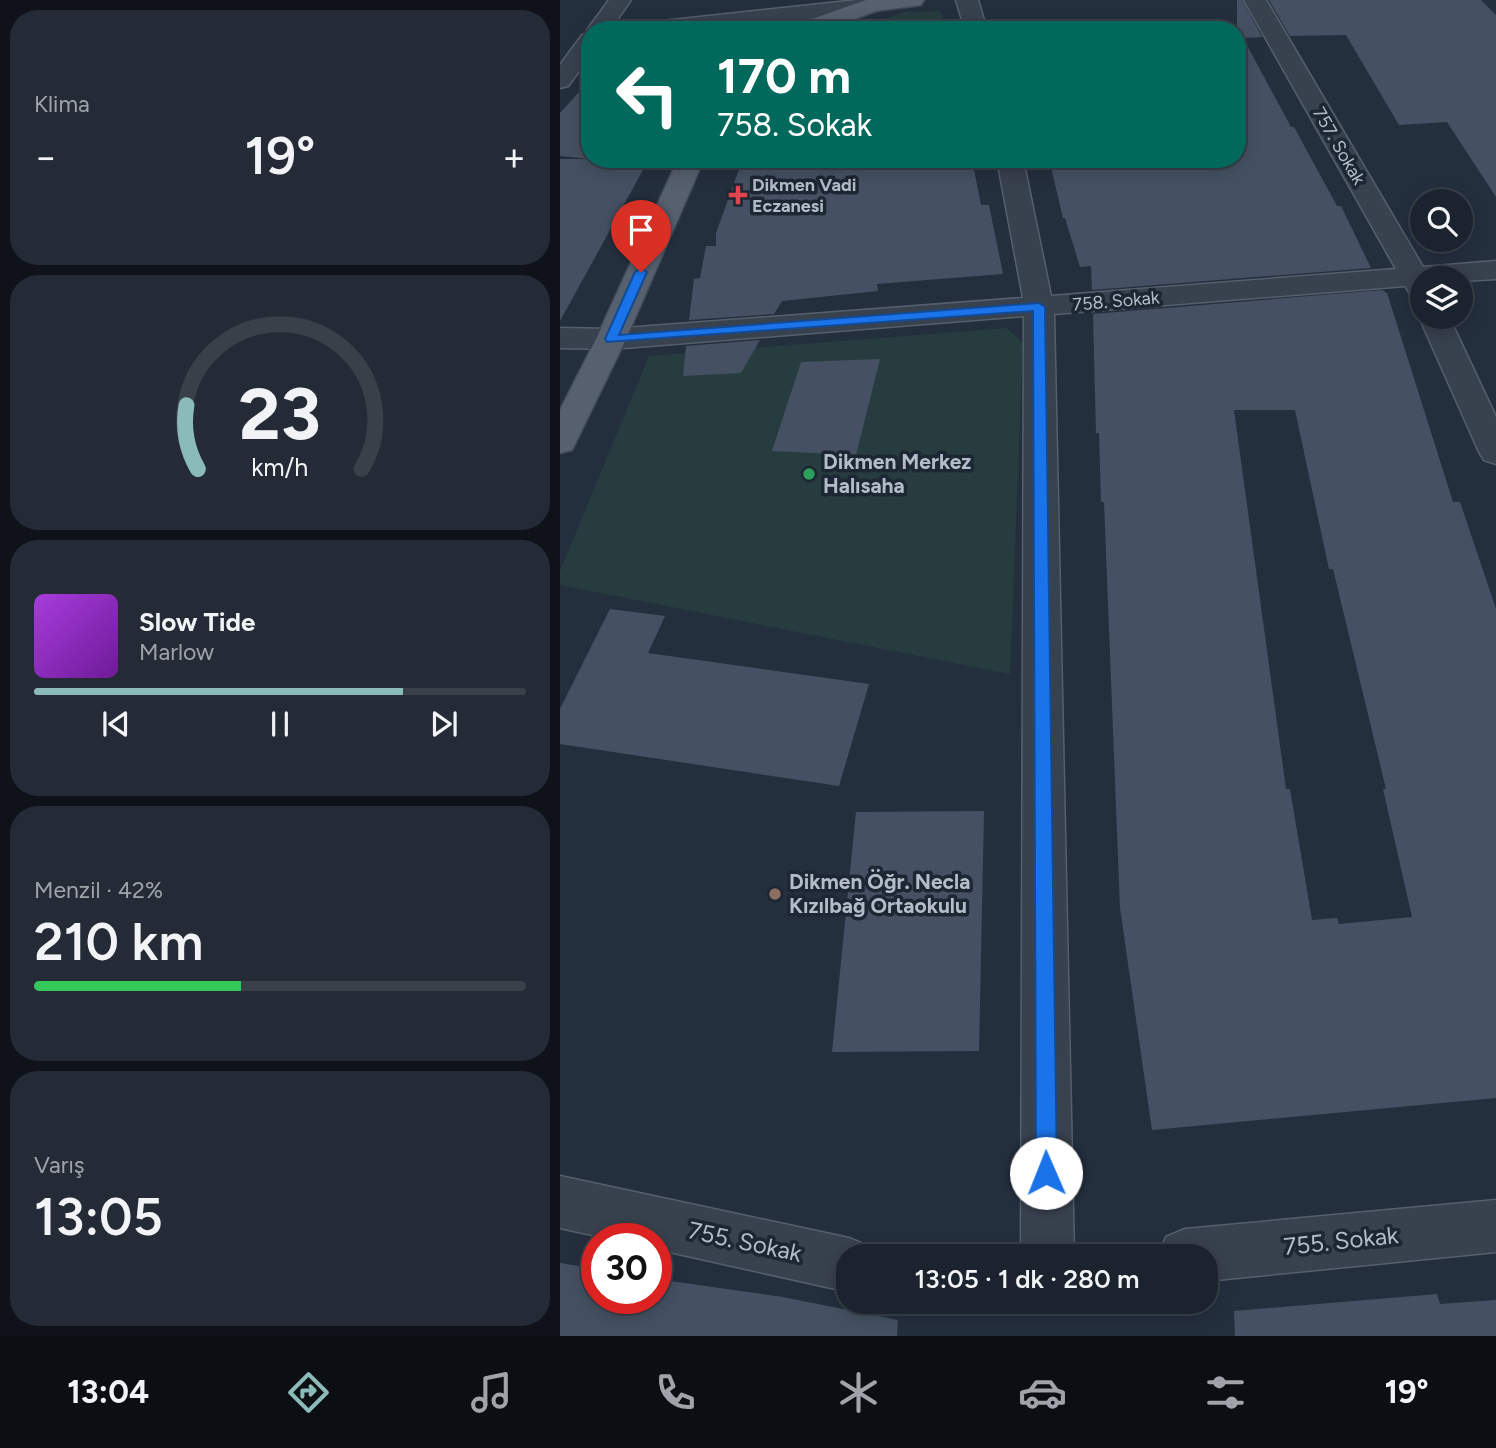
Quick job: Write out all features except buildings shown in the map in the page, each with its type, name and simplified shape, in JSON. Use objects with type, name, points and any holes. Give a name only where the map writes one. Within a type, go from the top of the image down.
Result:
[{"type":"main road","points":[[828,21],[872,5],[913,0]]},
{"type":"main road","points":[[560,442],[611,339],[687,168]]},
{"type":"street","points":[[604,21],[620,0]]},
{"type":"street","points":[[967,0],[973,21]]},
{"type":"street","name":"757. Sokak","points":[[1255,0],[1410,268]]},
{"type":"street","points":[[725,21],[872,5]]},
{"type":"street","points":[[560,38],[581,36]]},
{"type":"street","points":[[560,81],[581,52]]},
{"type":"street","points":[[1012,168],[1039,307],[1047,1244]]},
{"type":"street","name":"758. Sokak","points":[[1473,275],[1496,270]]},
{"type":"street","name":"758. Sokak","points":[[560,338],[611,339],[1039,307],[1410,286]]},
{"type":"street","points":[[1440,329],[1496,452]]},
{"type":"street","name":"755. Sokak","points":[[560,1202],[836,1262]]},
{"type":"street","name":"755. Sokak","points":[[1218,1253],[1496,1226]]},
{"type":"green space","points":[[940,11],[944,21],[877,21],[905,12]]},
{"type":"green space","name":"Dikmen Merkez Halısaha","points":[[1007,328],[1023,343],[1010,674],[560,585],[560,571],[649,356]]},
{"type":"place","name":"Dikmen Vadi Eczanesi","points":[[738,195]]},
{"type":"place","name":"Dikmen Merkez Halısaha","points":[[809,474]]},
{"type":"place","name":"Dikmen Öğr. Necla Kızılbağ Ortaokulu","points":[[775,894]]},
{"type":"route","points":[[641,272],[611,339],[1039,307],[1046,1173]]}]
